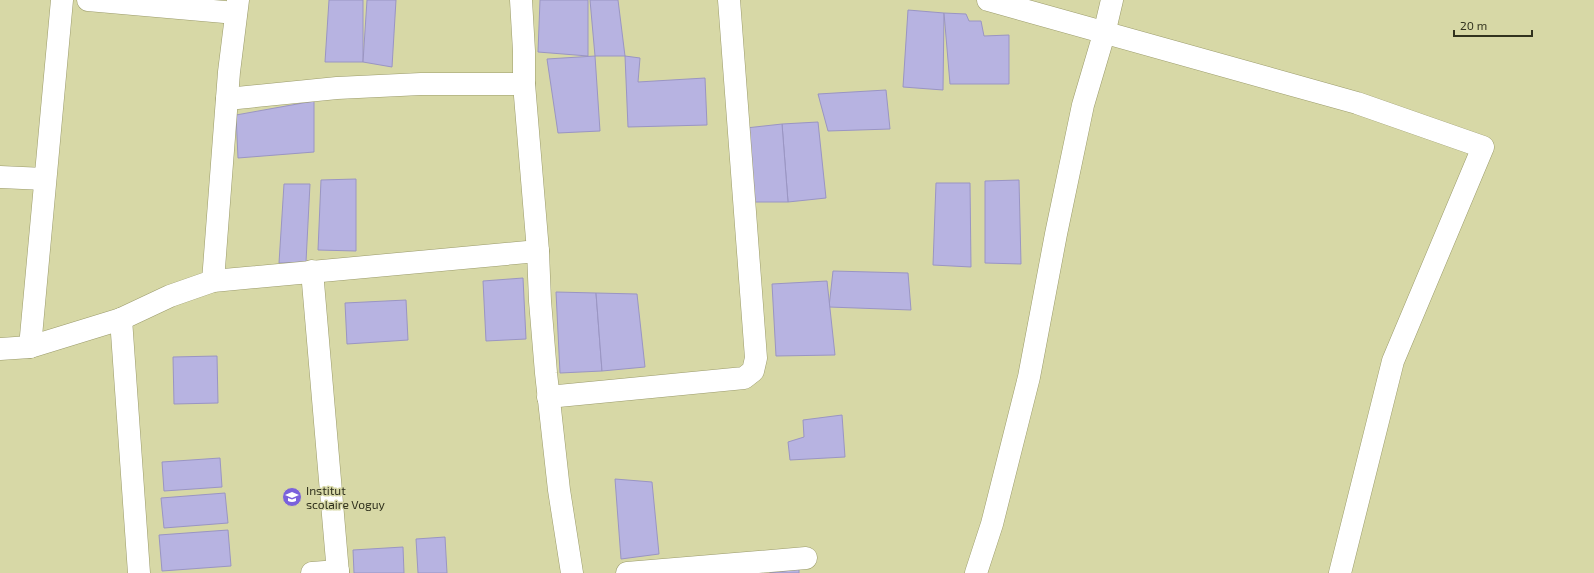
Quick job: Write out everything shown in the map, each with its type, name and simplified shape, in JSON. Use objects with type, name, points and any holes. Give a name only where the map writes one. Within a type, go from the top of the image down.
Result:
[{"type":"street","points":[[30,347],[62,0]]},
{"type":"street","points":[[88,0],[237,6],[227,99],[213,281]]},
{"type":"street","points":[[521,0],[524,84],[548,397],[559,490],[572,573]]},
{"type":"street","points":[[548,397],[744,378],[753,371],[756,358],[729,0]]},
{"type":"street","points":[[988,0],[1104,34],[1357,103],[1483,147],[1392,361],[1340,573]]},
{"type":"street","points":[[976,573],[992,524],[1029,377],[1056,234],[1083,105],[1104,34],[1112,0]]},
{"type":"street","points":[[227,99],[353,87],[421,84],[524,84]]},
{"type":"street","points":[[0,176],[46,179]]},
{"type":"street","points":[[0,349],[30,347],[121,319],[170,296],[213,281],[538,251]]},
{"type":"street","points":[[312,271],[338,572],[312,573]]},
{"type":"street","points":[[121,319],[139,573]]},
{"type":"street","points":[[626,573],[806,558]]},
{"type":"building","points":[[329,0],[363,0],[363,62],[325,62]]},
{"type":"building","points":[[367,0],[396,0],[392,67],[363,62]]},
{"type":"building","points":[[540,0],[588,0],[588,56],[538,52]]},
{"type":"building","points":[[590,0],[618,0],[625,56],[595,56]]},
{"type":"building","points":[[908,10],[944,13],[943,90],[903,87]]},
{"type":"building","points":[[944,13],[966,14],[969,21],[981,21],[984,36],[1009,35],[1009,84],[950,84]]},
{"type":"building","points":[[595,56],[600,131],[558,133],[547,59]]},
{"type":"building","points":[[625,56],[640,58],[638,82],[705,78],[707,125],[628,127]]},
{"type":"building","points":[[886,90],[890,129],[828,131],[818,94]]},
{"type":"building","points":[[314,101],[314,152],[238,158],[236,115]]},
{"type":"building","points":[[818,122],[826,198],[788,202],[782,124]]},
{"type":"building","points":[[782,124],[788,202],[751,202],[746,128]]},
{"type":"building","points":[[356,179],[356,251],[318,250],[321,180]]},
{"type":"building","points":[[1019,180],[1021,264],[985,263],[985,181]]},
{"type":"building","points":[[936,183],[970,183],[971,267],[933,265]]},
{"type":"building","points":[[284,184],[310,184],[306,262],[279,263]]},
{"type":"building","points":[[833,271],[908,273],[911,310],[829,307]]},
{"type":"building","points":[[523,278],[526,339],[486,341],[483,281]]},
{"type":"building","points":[[827,281],[835,355],[776,356],[772,284]]},
{"type":"building","points":[[556,292],[596,293],[602,371],[560,373]]},
{"type":"building","points":[[596,293],[637,294],[645,367],[602,371]]},
{"type":"building","points":[[406,300],[408,340],[347,344],[345,303]]},
{"type":"building","points":[[217,356],[218,403],[174,404],[173,357]]},
{"type":"building","points":[[842,415],[845,457],[790,460],[788,442],[804,437],[803,420]]},
{"type":"building","points":[[220,458],[222,487],[164,491],[162,462]]},
{"type":"building","points":[[615,479],[652,482],[659,554],[621,559]]},
{"type":"building","points":[[225,493],[228,523],[164,528],[161,498]]},
{"type":"building","points":[[228,530],[231,566],[162,571],[159,535]]},
{"type":"building","points":[[445,537],[447,573],[418,573],[416,539]]},
{"type":"building","points":[[403,547],[404,573],[354,573],[353,550]]},
{"type":"building","points":[[799,569],[799,573],[769,573]]},
{"type":"place","name":"Institut scolaire Voguy","points":[[292,497]]}]
